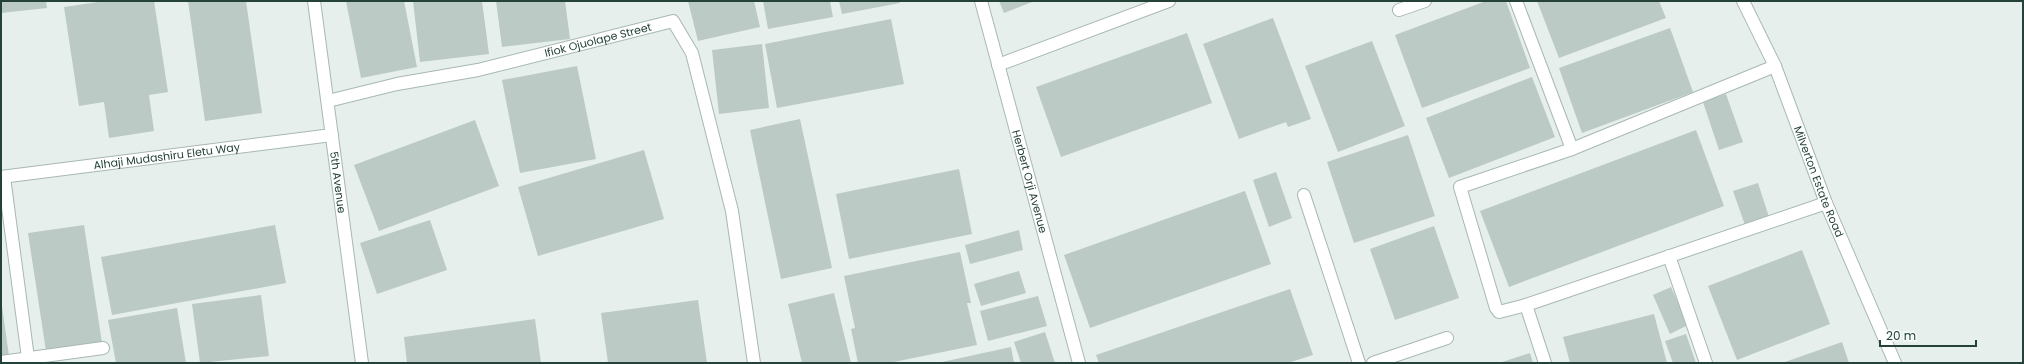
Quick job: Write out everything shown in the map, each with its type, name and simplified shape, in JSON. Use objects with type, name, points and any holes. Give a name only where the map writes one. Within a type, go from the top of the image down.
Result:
[{"type":"street","name":"5th Avenue","points":[[314,1],[362,363]]},
{"type":"street","name":"Herbert Orji Avenue","points":[[981,1],[1079,363]]},
{"type":"street","points":[[998,65],[1169,1]]},
{"type":"street","points":[[1399,10],[1425,1]]},
{"type":"street","points":[[1516,1],[1572,149]]},
{"type":"street","name":"Milverton Estate Road","points":[[1743,1],[1775,66],[1826,204],[1895,363]]},
{"type":"street","name":"Ifiok Ojuolape Street","points":[[328,101],[397,84],[478,70],[673,21],[692,53],[732,211],[754,363]]},
{"type":"street","points":[[1775,66],[1572,149],[1460,187],[1496,308],[1499,312],[1526,305],[1826,204]]},
{"type":"street","name":"Alhaji Mudashiru Eletu Way","points":[[2,177],[332,135]]},
{"type":"street","points":[[2,177],[28,358]]},
{"type":"street","points":[[1304,195],[1359,363]]},
{"type":"street","points":[[1669,256],[1706,363]]},
{"type":"street","points":[[1526,305],[1545,363]]},
{"type":"street","points":[[1373,363],[1447,338]]},
{"type":"street","points":[[1,362],[103,348]]},
{"type":"building","points":[[1,1],[46,1],[47,8],[1,13]]},
{"type":"building","points":[[105,1],[154,1],[168,92],[149,95],[154,131],[109,138],[104,102],[79,106],[64,7]]},
{"type":"building","points":[[188,1],[246,1],[262,113],[205,121]]},
{"type":"building","points":[[346,1],[404,1],[417,67],[361,78]]},
{"type":"building","points":[[413,1],[482,1],[489,54],[420,62]]},
{"type":"building","points":[[496,1],[565,1],[570,39],[502,47]]},
{"type":"building","points":[[688,1],[754,1],[760,27],[698,41]]},
{"type":"building","points":[[763,1],[830,1],[833,17],[768,29]]},
{"type":"building","points":[[839,1],[899,1],[900,3],[842,14]]},
{"type":"building","points":[[999,1],[1035,1],[1004,13]]},
{"type":"building","points":[[1486,1],[1506,1],[1530,68],[1422,108],[1395,35]]},
{"type":"building","points":[[1537,1],[1659,1],[1666,18],[1559,58]]},
{"type":"building","points":[[1273,18],[1311,119],[1288,127],[1286,122],[1239,139],[1203,44]]},
{"type":"building","points":[[891,19],[904,84],[777,108],[765,44]]},
{"type":"building","points":[[1670,28],[1693,92],[1582,133],[1559,68]]},
{"type":"building","points":[[1187,33],[1212,103],[1061,157],[1036,87]]},
{"type":"building","points":[[1372,41],[1405,126],[1338,152],[1305,66]]},
{"type":"building","points":[[762,44],[769,108],[719,114],[712,50]]},
{"type":"building","points":[[577,66],[596,159],[520,173],[502,80]]},
{"type":"building","points":[[1532,77],[1555,137],[1449,178],[1426,118]]},
{"type":"building","points":[[1726,94],[1743,142],[1719,150],[1703,102]]},
{"type":"building","points":[[800,119],[832,268],[781,279],[750,130]]},
{"type":"building","points":[[475,120],[499,186],[379,231],[354,165]]},
{"type":"building","points":[[1696,130],[1724,206],[1509,287],[1480,211]]},
{"type":"building","points":[[1408,135],[1435,216],[1354,243],[1327,162]]},
{"type":"building","points":[[644,150],[664,219],[538,256],[518,187]]},
{"type":"building","points":[[959,169],[972,234],[849,259],[836,194]]},
{"type":"building","points":[[1276,172],[1292,218],[1269,227],[1253,180]]},
{"type":"building","points":[[1758,183],[1769,217],[1745,225],[1733,191]]},
{"type":"building","points":[[1245,191],[1271,264],[1090,328],[1064,255]]},
{"type":"building","points":[[430,220],[447,270],[377,294],[360,243]]},
{"type":"building","points":[[84,225],[102,343],[46,351],[28,233]]},
{"type":"building","points":[[275,225],[286,283],[112,315],[101,257]]},
{"type":"building","points":[[1434,226],[1459,298],[1395,320],[1370,249]]},
{"type":"building","points":[[1019,230],[1023,250],[970,264],[965,245]]},
{"type":"building","points":[[1802,250],[1830,324],[1737,360],[1708,286]]},
{"type":"building","points":[[960,252],[971,303],[967,303],[977,345],[889,363],[858,363],[851,329],[855,328],[844,276]]},
{"type":"building","points":[[1019,271],[1026,293],[981,306],[974,284]]},
{"type":"building","points":[[1671,287],[1688,325],[1670,334],[1653,295]]},
{"type":"building","points":[[1290,289],[1313,355],[1288,363],[1099,363],[1096,355]]},
{"type":"building","points":[[834,293],[851,363],[802,363],[788,304]]},
{"type":"building","points":[[261,295],[269,356],[200,363],[192,304]]},
{"type":"building","points":[[1038,296],[1047,326],[988,341],[980,311]]},
{"type":"building","points":[[1,299],[9,356],[1,357]]},
{"type":"building","points":[[698,300],[707,363],[608,363],[601,313]]},
{"type":"building","points":[[177,308],[186,363],[116,363],[108,320]]},
{"type":"building","points":[[1654,314],[1667,363],[1570,363],[1563,337]]},
{"type":"building","points":[[535,319],[541,363],[407,363],[404,337]]},
{"type":"building","points":[[1045,332],[1055,363],[1021,363],[1014,342]]},
{"type":"building","points":[[1686,334],[1696,363],[1673,363],[1665,341]]},
{"type":"building","points":[[1842,342],[1849,363],[1782,363]]},
{"type":"building","points":[[1011,347],[1014,363],[942,363],[942,362]]},
{"type":"building","points":[[1530,353],[1533,363],[1499,363]]}]
